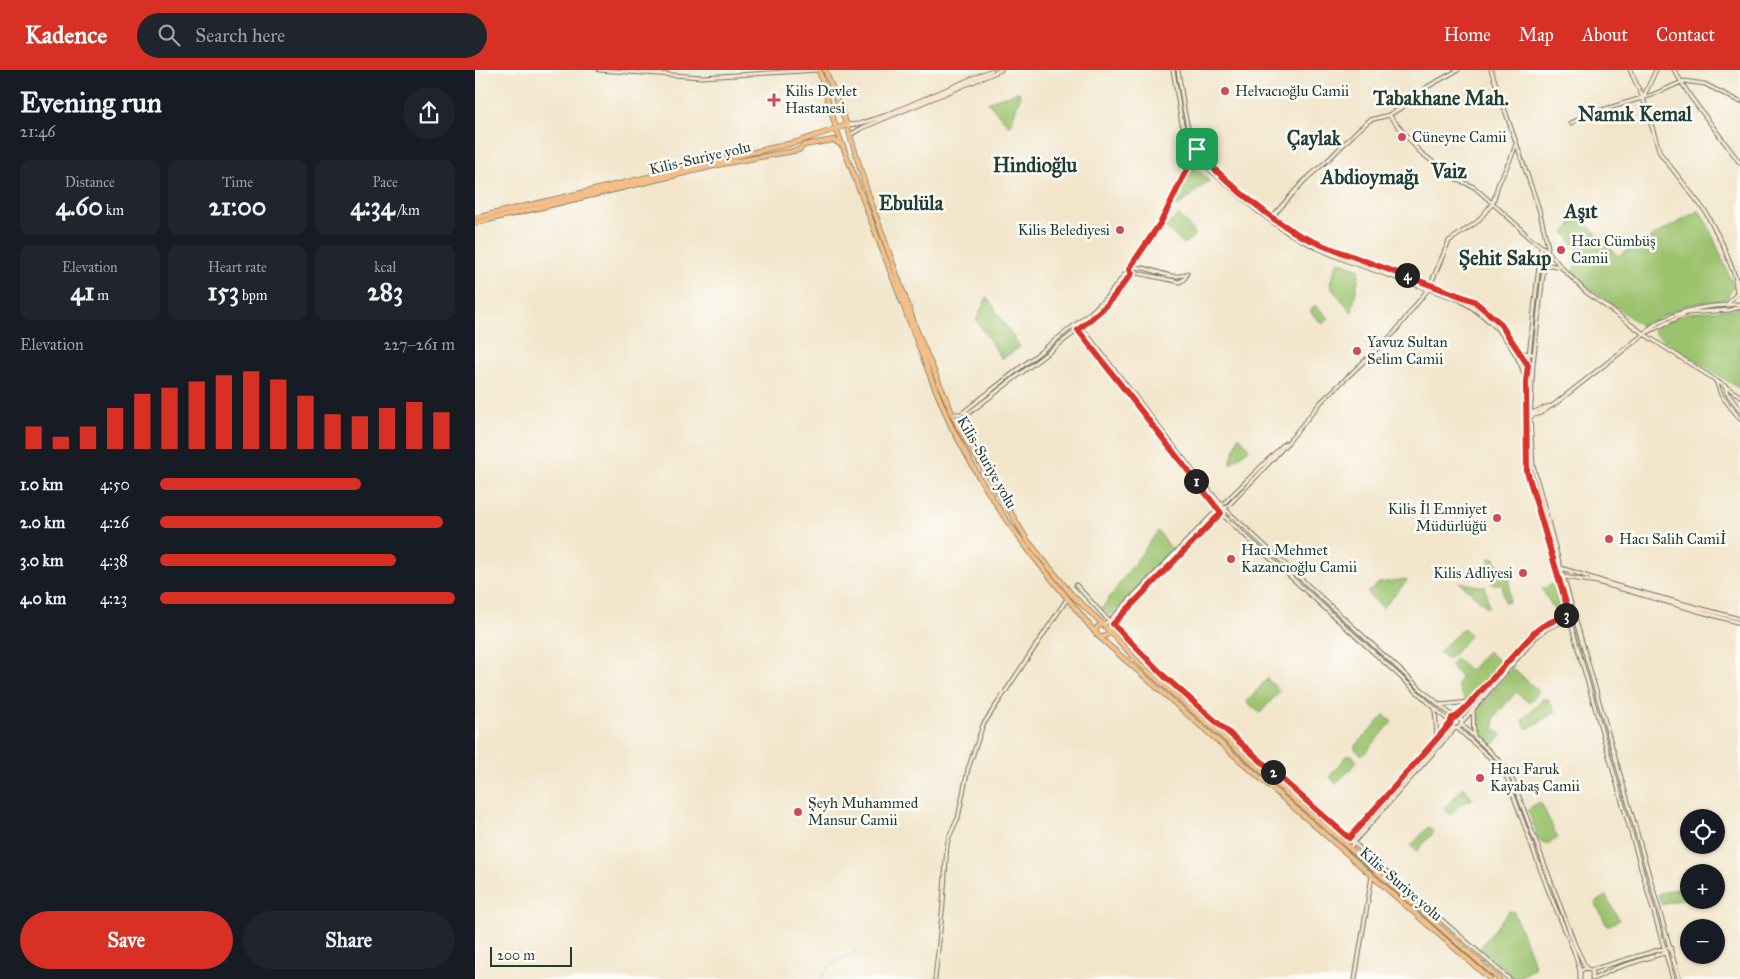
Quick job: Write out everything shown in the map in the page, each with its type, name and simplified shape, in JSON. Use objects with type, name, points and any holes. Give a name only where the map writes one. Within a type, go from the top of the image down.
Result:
[{"type":"highway","name":"Kilis-Suriye yolu","points":[[819,70],[839,139],[951,426],[980,480],[1007,521],[1098,636],[1490,979]]},
{"type":"highway","points":[[825,70],[847,125],[867,191],[918,334],[952,414],[958,427],[1028,541],[1071,594],[1140,664],[1499,979]]},
{"type":"highway","name":"Kilis-Suriye yolu","points":[[475,218],[797,142],[847,125]]},
{"type":"highway","name":"Kilis-Suriye yolu","points":[[475,223],[721,164],[799,150],[804,145],[839,139],[850,135]]},
{"type":"highway","points":[[834,140],[843,147]]},
{"type":"highway","points":[[1105,628],[1103,637],[1098,636],[1096,629],[1105,628]]},
{"type":"street","points":[[599,70],[702,77],[819,70]]},
{"type":"street","points":[[847,125],[859,124],[884,116],[992,70]]},
{"type":"street","points":[[850,135],[862,128],[1001,70]]},
{"type":"street","points":[[1173,70],[1182,124],[1194,153],[1205,166],[1259,212],[1285,231],[1347,261],[1467,298],[1479,304],[1499,322],[1533,370]]},
{"type":"street","points":[[1178,70],[1189,133],[1197,149],[1209,164],[1235,188],[1299,235],[1430,286],[1460,300],[1487,317],[1520,361],[1526,382]]},
{"type":"street","points":[[1272,217],[1304,181],[1370,120],[1389,115],[1418,96],[1427,87],[1458,70]]},
{"type":"street","points":[[1491,70],[1539,209],[1547,242],[1534,354],[1531,412],[1528,417],[1527,471],[1673,979]]},
{"type":"street","points":[[1630,70],[1643,98],[1660,153],[1700,202],[1723,245],[1740,293]]},
{"type":"street","points":[[1643,98],[1656,70]]},
{"type":"street","points":[[1674,70],[1740,162]]},
{"type":"street","points":[[1571,124],[1592,113],[1643,98],[1687,81],[1705,84],[1740,102]]},
{"type":"street","points":[[1389,115],[1419,151],[1431,162],[1452,177],[1474,187],[1528,237],[1547,250],[1586,292],[1644,334],[1740,396]]},
{"type":"street","points":[[1105,628],[1113,624],[1225,509],[1289,440],[1321,402],[1394,333],[1430,286],[1449,241],[1477,222],[1493,204],[1498,185],[1516,144]]},
{"type":"street","points":[[952,414],[961,414],[1077,324],[1108,296],[1161,222],[1197,149]]},
{"type":"street","points":[[1541,246],[1526,382],[1533,464],[1679,979]]},
{"type":"street","points":[[1545,268],[1550,265],[1561,267]]},
{"type":"street","points":[[1129,269],[1138,267],[1179,276],[1187,273],[1183,281],[1176,282],[1132,273]]},
{"type":"street","points":[[1726,305],[1737,293],[1732,267]]},
{"type":"street","points":[[1129,269],[1132,273]]},
{"type":"street","points":[[958,427],[961,419],[1082,327],[1107,305],[1132,273]]},
{"type":"street","points":[[1740,300],[1740,305]]},
{"type":"street","points":[[1644,334],[1650,326],[1693,308],[1740,305]]},
{"type":"street","points":[[1528,417],[1541,413],[1556,403],[1644,334],[1687,313],[1730,310],[1740,305]]},
{"type":"street","points":[[1077,324],[1082,327],[1196,475],[1225,509],[1438,705],[1459,718],[1461,723],[1503,764],[1513,781],[1575,945],[1586,968],[1591,970],[1665,948],[1671,950]]},
{"type":"street","points":[[1077,324],[1078,330],[1217,510],[1499,766],[1507,778],[1548,890],[1574,951],[1580,971],[1579,978]]},
{"type":"street","points":[[1521,353],[1534,354]]},
{"type":"street","points":[[1520,361],[1528,365]]},
{"type":"street","points":[[1715,380],[1721,395],[1740,419]]},
{"type":"street","points":[[1725,386],[1727,393],[1740,410]]},
{"type":"street","points":[[1531,412],[1556,403]]},
{"type":"street","points":[[1105,628],[1109,621],[1217,510],[1289,440]]},
{"type":"street","points":[[1561,568],[1740,621]]},
{"type":"street","points":[[1564,577],[1597,582],[1740,621]]},
{"type":"street","points":[[1076,585],[1109,621]]},
{"type":"street","points":[[935,979],[947,845],[958,818],[968,768],[978,738],[983,725],[1067,599]]},
{"type":"street","points":[[1341,841],[1349,838],[1455,717],[1535,632],[1574,611]]},
{"type":"street","points":[[1350,849],[1354,842],[1536,637],[1548,628],[1576,616]]},
{"type":"street","points":[[1113,624],[1165,677],[1509,979]]},
{"type":"street","points":[[1438,705],[1471,702]]},
{"type":"street","points":[[1433,707],[1436,713],[1437,739]]},
{"type":"street","points":[[1473,708],[1474,736]]},
{"type":"street","points":[[1355,979],[1372,876]]},
{"type":"street","points":[[1591,970],[1593,979],[1616,968],[1671,950]]},
{"type":"street","points":[[1580,971],[1586,968]]},
{"type":"green space","points":[[1019,92],[1020,97],[1011,124],[1008,125],[988,103]]},
{"type":"green space","points":[[1193,165],[1209,181],[1177,207],[1173,206],[1190,167]]},
{"type":"green space","points":[[1578,210],[1583,220],[1618,256],[1699,210],[1708,225],[1733,288],[1726,299],[1687,305],[1642,326],[1570,274],[1584,254],[1576,248],[1564,232],[1570,227],[1574,212]]},
{"type":"green space","points":[[1179,215],[1192,230],[1194,236],[1184,244],[1165,227]]},
{"type":"green space","points":[[1338,261],[1360,269],[1352,312],[1332,289],[1330,283]]},
{"type":"green space","points":[[987,297],[1020,347],[1002,359],[977,321]]},
{"type":"green space","points":[[1314,306],[1329,318],[1323,324],[1311,313]]},
{"type":"green space","points":[[1740,306],[1740,389],[1655,334],[1653,328],[1687,313],[1732,309]]},
{"type":"green space","points":[[1239,436],[1249,449],[1230,463]]},
{"type":"green space","points":[[1158,531],[1173,551],[1110,616],[1102,608]]},
{"type":"green space","points":[[1489,558],[1495,558],[1500,571],[1506,568],[1510,580],[1509,602],[1505,603],[1502,584],[1492,584]]},
{"type":"green space","points":[[1406,579],[1407,581],[1383,608],[1367,593],[1379,583]]},
{"type":"green space","points":[[1459,582],[1485,587],[1489,607],[1488,608]]},
{"type":"green space","points":[[1555,583],[1564,611],[1558,616],[1542,589]]},
{"type":"green space","points":[[1463,628],[1470,636],[1448,660],[1439,652]]},
{"type":"green space","points":[[1488,651],[1501,663],[1466,702],[1457,684],[1462,677],[1450,666],[1456,659],[1470,671]]},
{"type":"green space","points":[[1512,668],[1539,691],[1529,703],[1516,692],[1494,718],[1494,728],[1502,735],[1491,747],[1476,732],[1476,711]]},
{"type":"green space","points":[[1267,679],[1280,691],[1260,713],[1247,702]]},
{"type":"green space","points":[[1543,699],[1548,699],[1556,712],[1527,729],[1522,720]]},
{"type":"green space","points":[[1384,715],[1392,722],[1365,753],[1361,755],[1354,748]]},
{"type":"green space","points":[[1348,755],[1352,755],[1357,762],[1336,784],[1330,776]]},
{"type":"green space","points":[[1463,787],[1473,799],[1461,804],[1451,815],[1444,809]]},
{"type":"green space","points":[[1541,803],[1558,838],[1547,844],[1539,840],[1528,810]]},
{"type":"green space","points":[[1428,827],[1434,832],[1417,851],[1411,846]]},
{"type":"green space","points":[[1680,888],[1680,900],[1662,905],[1658,894]]},
{"type":"green space","points":[[1606,896],[1619,920],[1607,926],[1595,902]]},
{"type":"green space","points":[[1509,911],[1514,912],[1535,966],[1517,979],[1514,979],[1480,948]]},
{"type":"waterway","points":[[821,979],[826,970],[835,962],[858,951]]},
{"type":"place","name":"Helvacıoğlu Camii","points":[[1225,91]]},
{"type":"place","name":"Kilis Devlet Hastanesi","points":[[774,100]]},
{"type":"place","name":"Cüneyne Camii","points":[[1402,137]]},
{"type":"place","name":"Kilis Belediyesi","points":[[1120,230]]},
{"type":"place","name":"Hacı Cümbüş Camii","points":[[1561,250]]},
{"type":"place","name":"Yavuz Sultan Selim Camii","points":[[1357,351]]},
{"type":"place","name":"Kilis İl Emniyet Müdürlüğü","points":[[1497,518]]},
{"type":"place","name":"Hacı Salih Camiİ","points":[[1609,539]]},
{"type":"place","name":"Hacı Mehmet Kazancıoğlu Camii","points":[[1231,559]]},
{"type":"place","name":"Kilis Adliyesi","points":[[1523,573]]},
{"type":"place","name":"Hacı Faruk Kayabaş Camii","points":[[1480,778]]},
{"type":"place","name":"Şeyh Muhammed Mansur Camii","points":[[798,812]]},
{"type":"district","name":"Tabakhane Mah.","points":[[1441,98]]},
{"type":"district","name":"Namık Kemal","points":[[1635,114]]},
{"type":"district","name":"Çaylak","points":[[1314,138]]},
{"type":"district","name":"Hindioğlu","points":[[1035,165]]},
{"type":"district","name":"Vaiz","points":[[1449,171]]},
{"type":"district","name":"Abdioymağı","points":[[1370,177]]},
{"type":"district","name":"Ebulüla","points":[[911,203]]},
{"type":"district","name":"Aşıt","points":[[1581,211]]},
{"type":"district","name":"Şehit Sakıp","points":[[1505,258]]},
{"type":"route","points":[[1197,149],[1209,164],[1242,194],[1274,219],[1299,235],[1474,301],[1499,322],[1528,365],[1526,382],[1527,471],[1569,613],[1543,626],[1525,642],[1471,702],[1456,717],[1452,718],[1450,724],[1349,838],[1165,677],[1113,624],[1221,513],[1078,330],[1107,305],[1132,273],[1129,269],[1168,210],[1197,149]]}]
